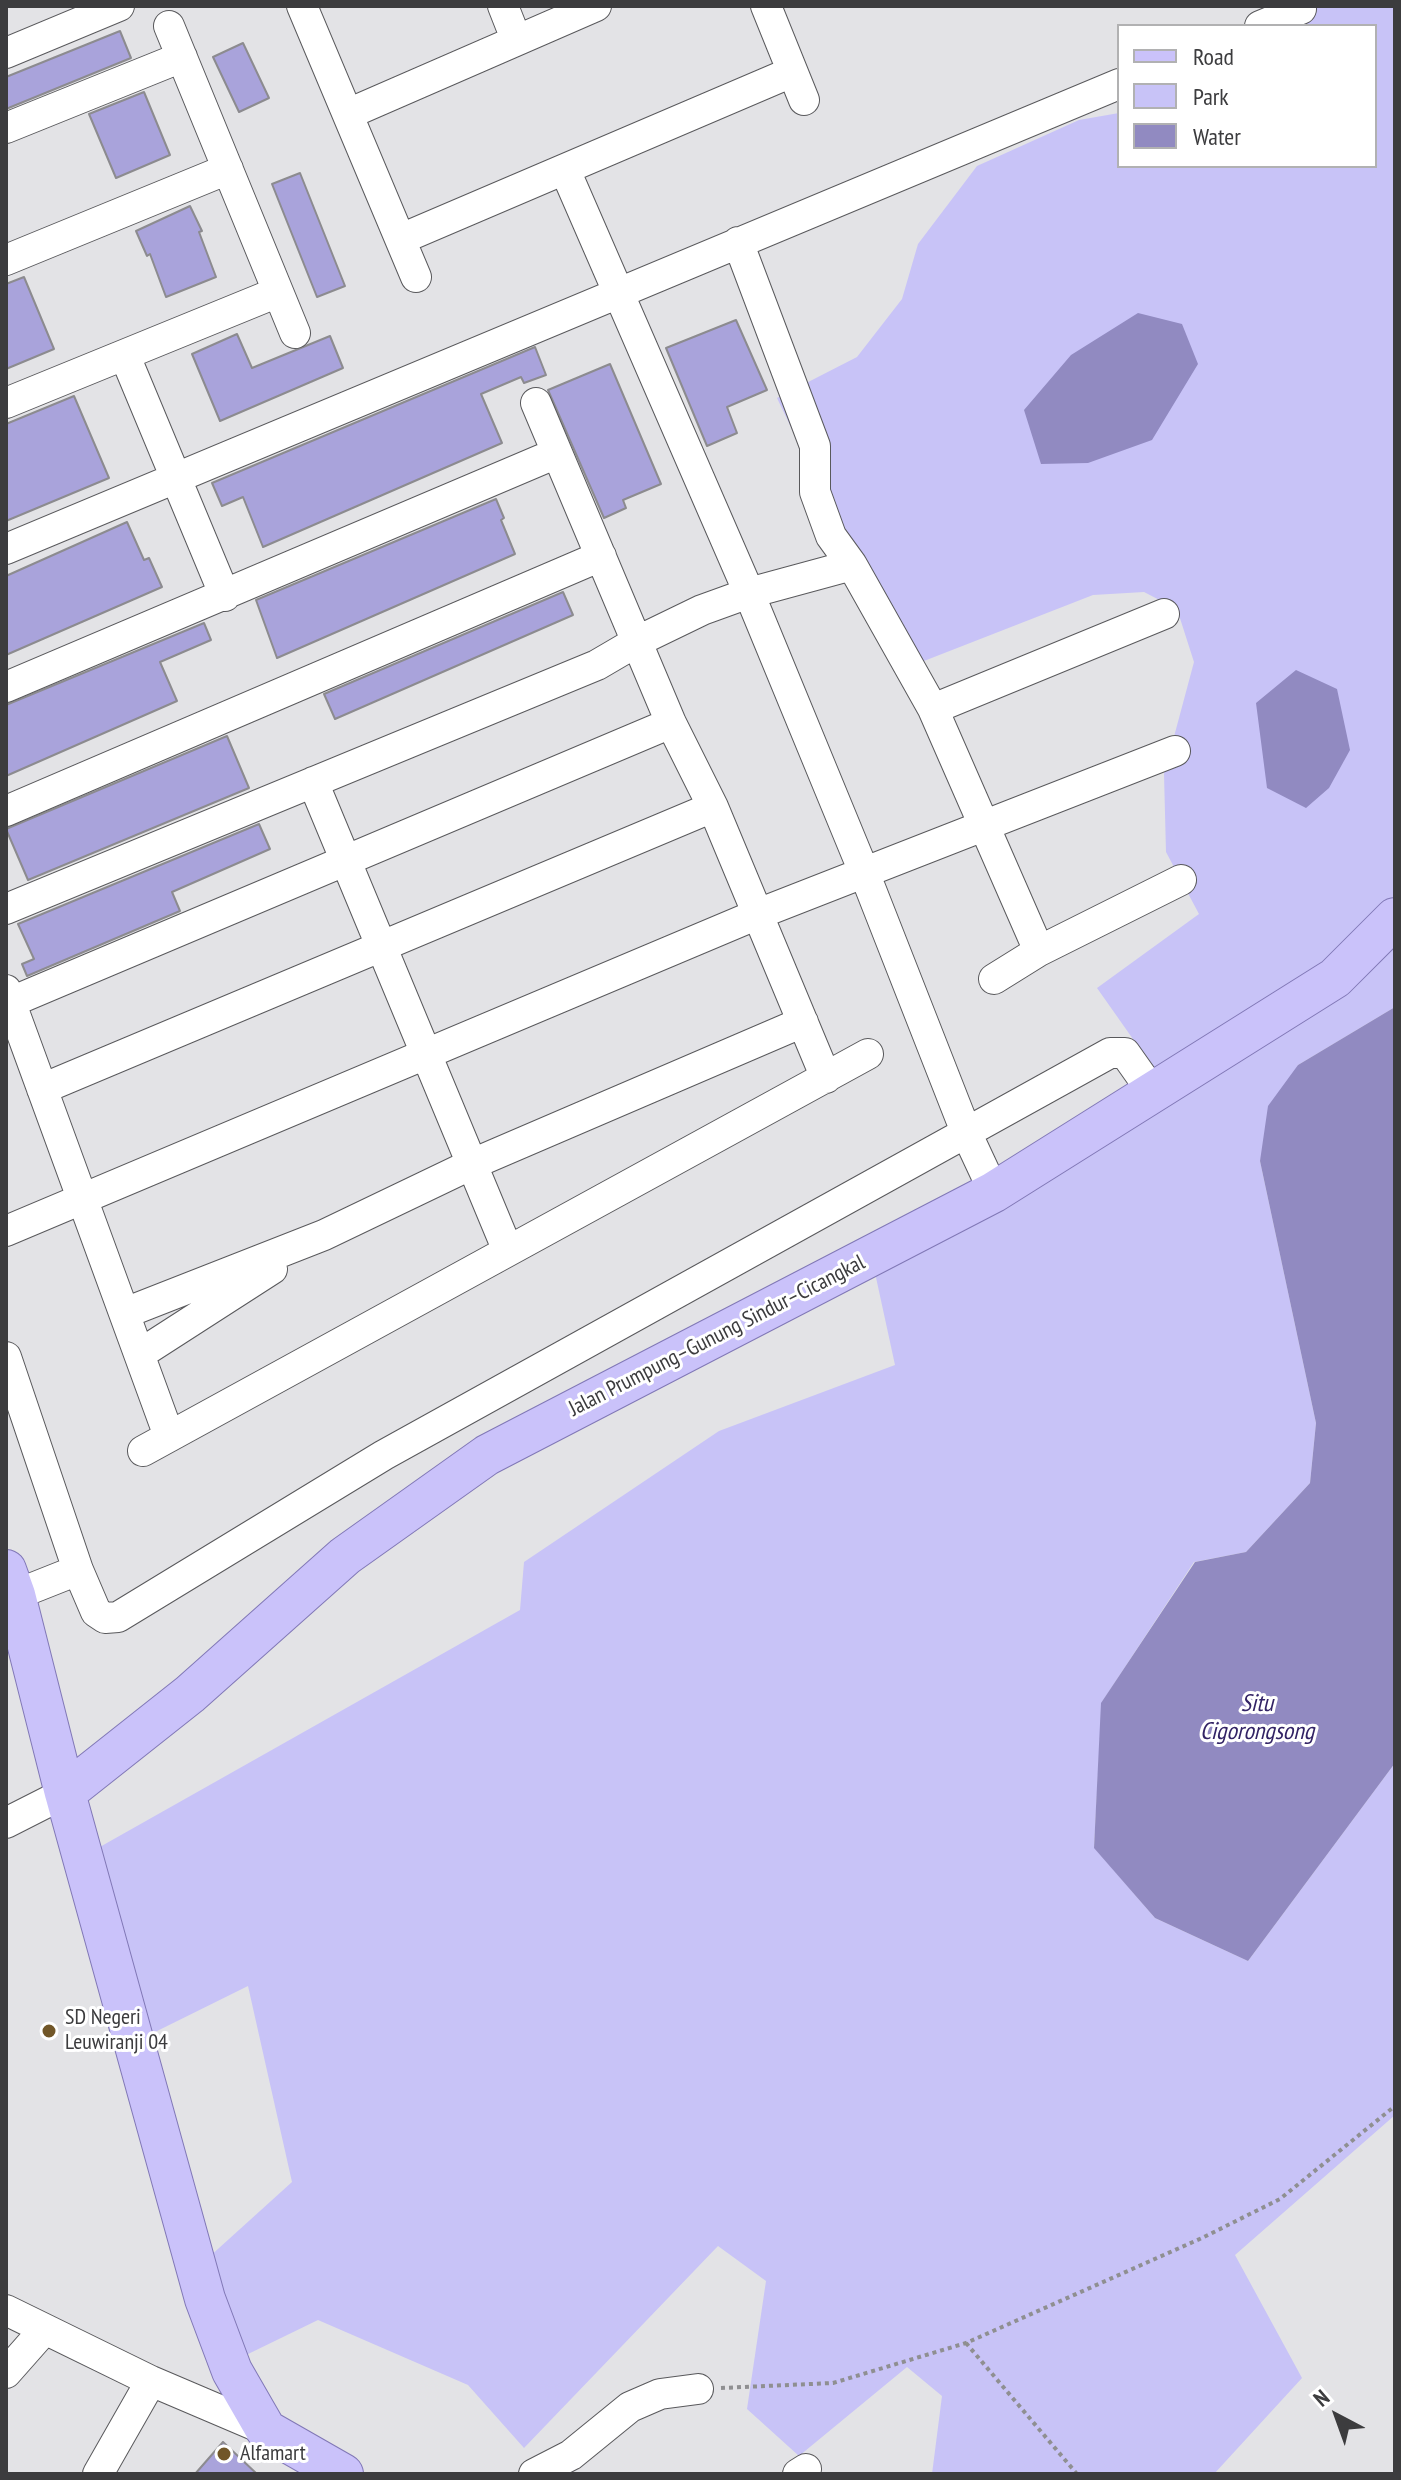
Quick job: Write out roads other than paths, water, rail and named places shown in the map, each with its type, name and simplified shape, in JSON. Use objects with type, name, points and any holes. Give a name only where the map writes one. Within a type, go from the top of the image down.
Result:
[{"type":"main road","name":"Jalan Prumpung–Gunung Sindur–Cicangkal","points":[[65,1793],[190,1694],[345,1556],[487,1455],[994,1192],[1335,978],[1395,918]]},
{"type":"main road","points":[[11,1582],[65,1793],[205,2299],[232,2371],[266,2430],[320,2471]]},
{"type":"street","points":[[6,53],[119,6]]},
{"type":"street","points":[[503,6],[516,39]]},
{"type":"street","points":[[348,114],[596,6]]},
{"type":"street","points":[[766,6],[804,100]]},
{"type":"street","points":[[306,7],[416,277]]},
{"type":"street","points":[[1265,24],[1301,9]]},
{"type":"street","points":[[169,26],[295,333]]},
{"type":"street","points":[[6,128],[182,57]]},
{"type":"street","points":[[401,239],[792,72]]},
{"type":"street","points":[[6,549],[1117,85]]},
{"type":"street","points":[[6,260],[228,169]]},
{"type":"street","points":[[565,170],[749,593],[864,872],[966,1132],[994,1192]]},
{"type":"street","points":[[738,242],[815,446],[815,492],[831,536],[852,565],[933,709],[1039,951]]},
{"type":"street","points":[[6,403],[278,292]]},
{"type":"street","points":[[125,356],[225,596]]},
{"type":"street","points":[[536,403],[671,723],[713,807],[826,1078]]},
{"type":"street","points":[[6,687],[557,453]]},
{"type":"street","points":[[6,811],[601,556]]},
{"type":"street","points":[[6,909],[597,665],[702,610],[749,593],[852,565]]},
{"type":"street","points":[[933,709],[1164,614]]},
{"type":"street","points":[[169,1436],[8,996],[346,861],[671,723]]},
{"type":"street","points":[[6,1231],[758,914],[1175,751]]},
{"type":"street","points":[[313,782],[508,1251]]},
{"type":"street","points":[[42,1089],[713,807]]},
{"type":"street","points":[[994,979],[1039,951],[1181,880]]},
{"type":"street","points":[[125,1313],[324,1235],[470,1165],[803,1022]]},
{"type":"street","points":[[6,1357],[78,1570],[96,1612],[105,1618],[118,1617],[384,1455],[1110,1053],[1125,1053],[1154,1094]]},
{"type":"street","points":[[143,1451],[868,1054]]},
{"type":"street","points":[[140,1354],[324,1235]]},
{"type":"street","points":[[11,1582],[78,1570]]},
{"type":"street","points":[[6,1823],[65,1793]]},
{"type":"street","points":[[6,2310],[151,2381],[266,2430]]},
{"type":"street","points":[[6,2373],[44,2330]]},
{"type":"street","points":[[98,2474],[151,2381]]},
{"type":"street","points":[[534,2474],[571,2455],[630,2407],[660,2394],[698,2389]]},
{"type":"water","points":[[1138,313],[1182,324],[1198,364],[1152,440],[1088,463],[1041,464],[1024,410],[1071,355]]},
{"type":"water","points":[[1296,670],[1337,689],[1350,750],[1329,788],[1306,808],[1267,788],[1256,703]]},
{"type":"water","name":"Situ Cigorongsong","points":[[1395,1007],[1395,1763],[1248,1961],[1155,1918],[1094,1848],[1101,1703],[1195,1562],[1246,1552],[1310,1483],[1316,1423],[1260,1161],[1268,1106],[1298,1065]]},
{"type":"place","name":"SD Negeri Leuwiranji 04","points":[[49,2031]]},
{"type":"place","name":"Alfamart","points":[[224,2454]]}]
